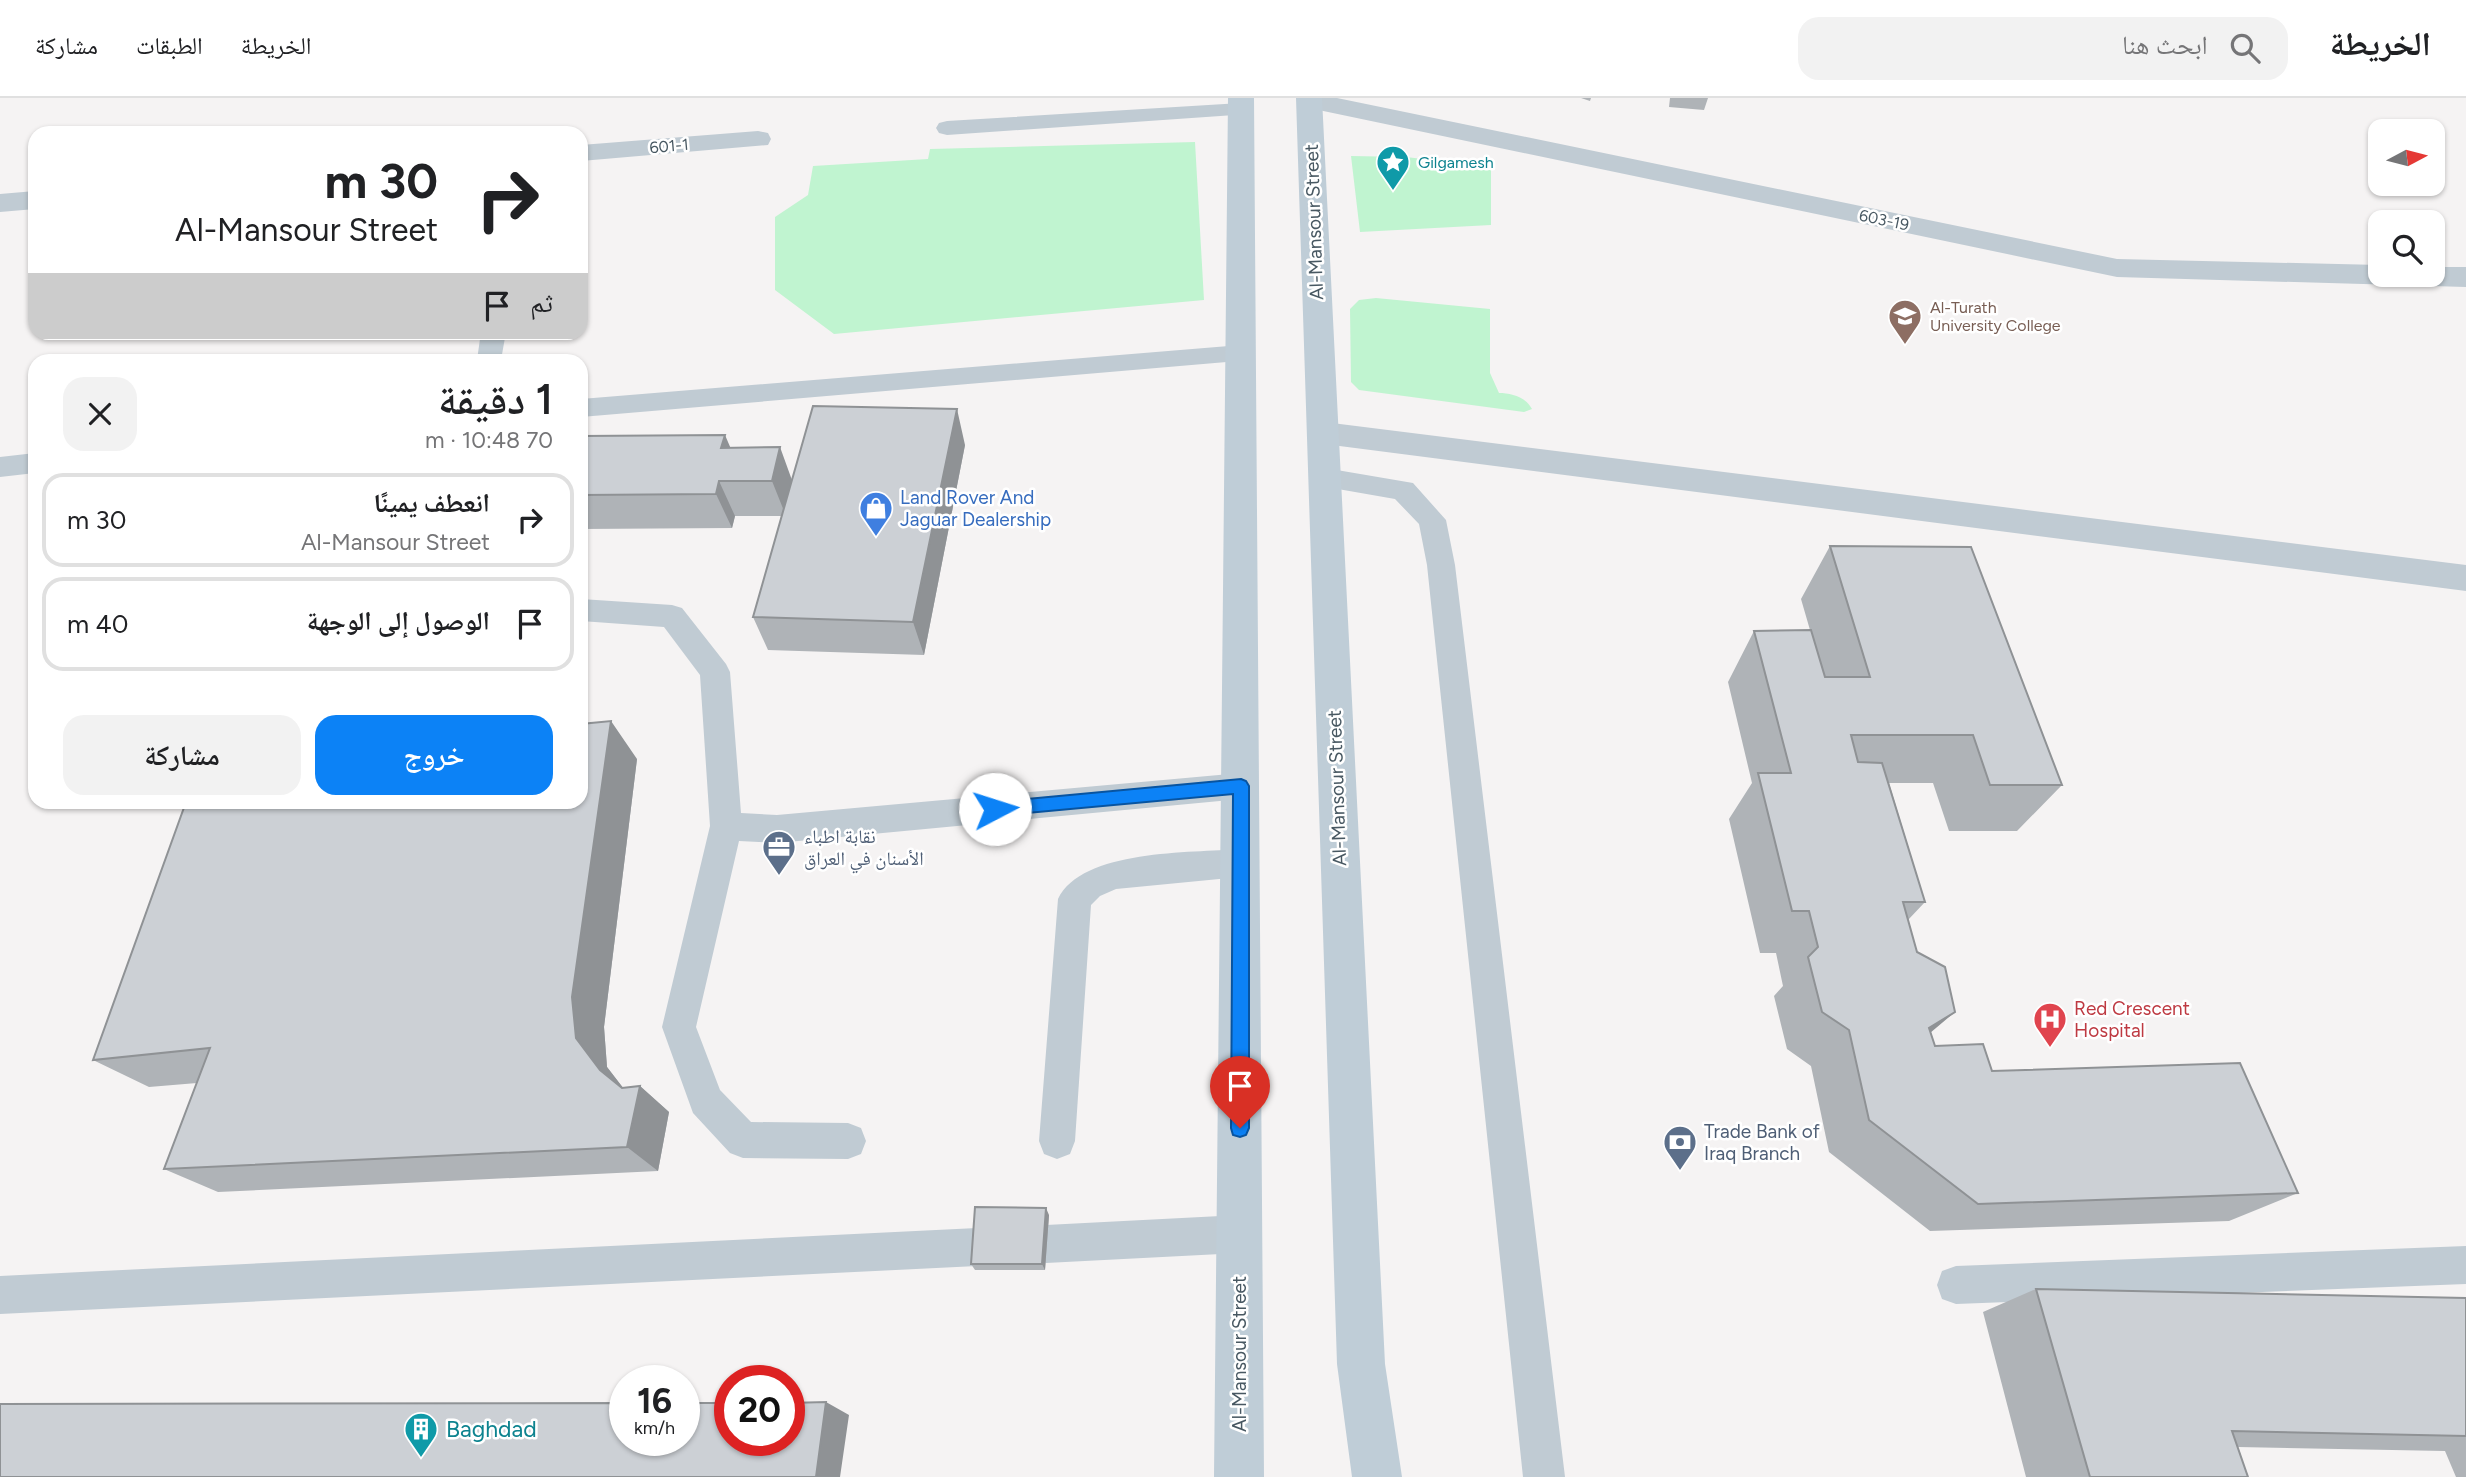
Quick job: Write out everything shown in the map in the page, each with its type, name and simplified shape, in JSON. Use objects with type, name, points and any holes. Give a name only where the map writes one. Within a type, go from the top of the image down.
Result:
[{"type":"main road","name":"Al-Mansour Street","points":[[1309,99],[1361,1364],[1377,1477]]},
{"type":"main road","name":"Al-Mansour Street","points":[[1239,1477],[1241,104]]},
{"type":"street","name":"603-19","points":[[1309,99],[2117,268],[2466,277]]},
{"type":"street","name":"601-1","points":[[588,152],[758,139]]},
{"type":"street","points":[[0,202],[28,200]]},
{"type":"street","points":[[1324,433],[2466,578]]},
{"type":"lane","points":[[947,128],[1241,104]]},
{"type":"lane","points":[[588,407],[1241,354]]},
{"type":"lane","points":[[0,467],[28,464]]},
{"type":"lane","points":[[1325,478],[1403,490],[1432,520],[1441,565],[1544,1477]]},
{"type":"lane","points":[[588,611],[672,617],[715,672],[726,826],[679,1027],[706,1101],[743,1140],[848,1141]]},
{"type":"lane","points":[[726,826],[777,829],[1241,786]]},
{"type":"lane","points":[[1057,1141],[1075,899],[1088,886],[1112,875],[1240,863]]},
{"type":"lane","points":[[1046,1244],[1240,1234]]},
{"type":"lane","points":[[0,1295],[977,1247]]},
{"type":"lane","points":[[1955,1285],[2466,1265]]},
{"type":"green space","points":[[1195,142],[1204,300],[834,334],[775,290],[775,217],[808,195],[813,166],[928,159],[930,149]]},
{"type":"green space","points":[[1351,156],[1406,157],[1491,167],[1491,225],[1360,232]]},
{"type":"green space","points":[[1376,298],[1490,309],[1490,373],[1499,393],[1518,396],[1532,409],[1524,412],[1359,390],[1351,382],[1350,309],[1359,300]]},
{"type":"building","points":[[813,406],[957,409],[913,622],[753,617]]},
{"type":"building","points":[[725,435],[721,448],[780,447],[772,481],[719,481],[716,494],[588,495],[588,436]]},
{"type":"building","points":[[1830,546],[1971,547],[2062,785],[1990,785],[1973,735],[1851,735],[1858,762],[1882,763],[1925,902],[1903,902],[1917,952],[1945,967],[1955,1012],[1929,1028],[1935,1046],[1983,1044],[1992,1071],[2240,1063],[2298,1193],[1978,1204],[1869,1120],[1849,1030],[1822,1012],[1808,957],[1818,947],[1809,911],[1792,911],[1758,773],[1791,773],[1754,631],[1811,630],[1825,677],[1870,677]]},
{"type":"building","points":[[611,721],[572,997],[576,1038],[600,1070],[622,1088],[640,1086],[627,1147],[164,1169],[210,1048],[93,1060],[183,809],[588,809],[588,723]]},
{"type":"building","points":[[975,1207],[1046,1208],[1042,1264],[971,1264]]},
{"type":"building","points":[[2036,1289],[2466,1298],[2466,1436],[2232,1431],[2248,1477],[2090,1477]]},
{"type":"building","name":"Baghdad","points":[[826,1402],[816,1477],[0,1477],[0,1404],[609,1403],[609,1456],[700,1456],[700,1403],[714,1403],[714,1456],[805,1456],[805,1403]]},
{"type":"place","name":"Gilgamesh","points":[[1393,192]]},
{"type":"place","name":"Al-Turath University College","points":[[1905,346]]},
{"type":"place","name":"Land Rover And Jaguar Dealership","points":[[876,538]]},
{"type":"place","name":"نقابة اطباء الأسنان في العراق","points":[[779,877]]},
{"type":"place","name":"Red Crescent Hospital","points":[[2050,1049]]},
{"type":"place","name":"Trade Bank of Iraq Branch","points":[[1680,1172]]},
{"type":"place","name":"Baghdad","points":[[421,1459]]},
{"type":"route","points":[[995,809],[1241,786],[1240,1128]]}]
